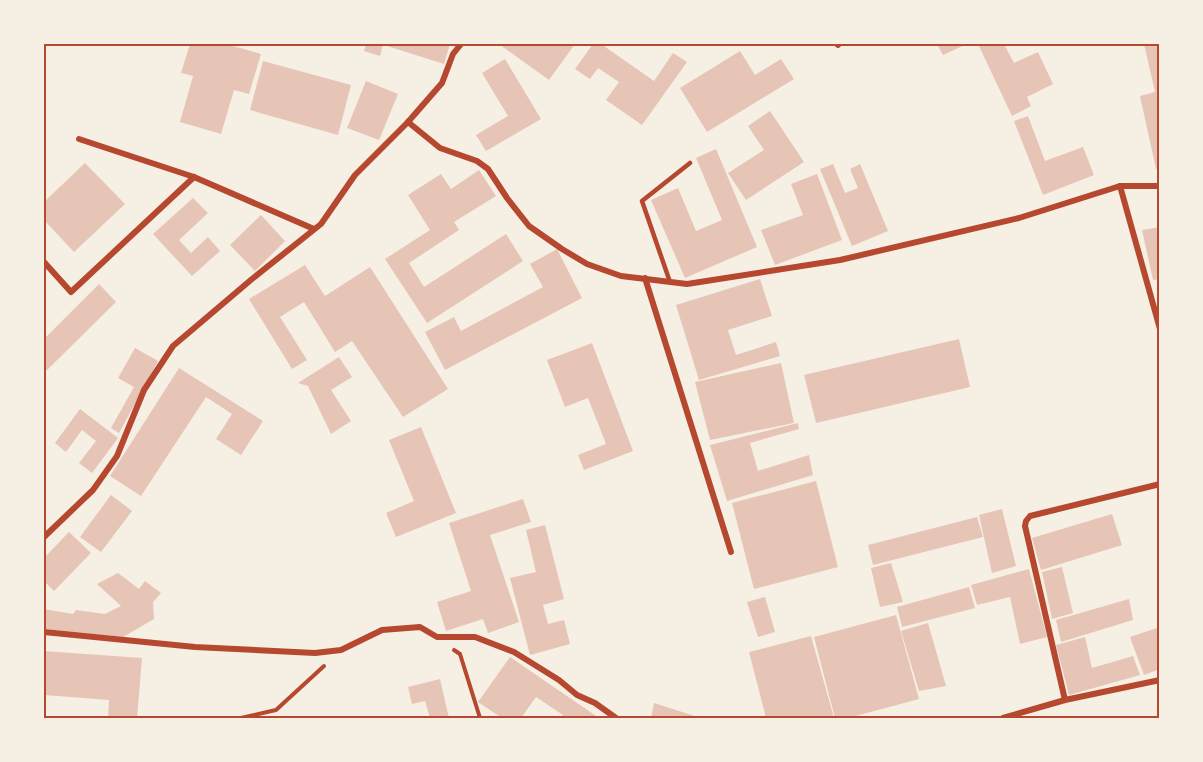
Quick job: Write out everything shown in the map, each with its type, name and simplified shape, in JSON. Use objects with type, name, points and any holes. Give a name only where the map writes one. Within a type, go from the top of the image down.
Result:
[{"type":"street","points":[[44,537],[93,490],[117,456],[144,390],[173,346],[321,224],[355,175],[408,122],[442,83],[453,54],[461,44]]},
{"type":"street","points":[[408,122],[440,148],[477,161],[488,169],[507,198],[530,226],[587,264],[621,276],[687,284],[840,260],[1019,218],[1120,186],[1160,186]]},
{"type":"street","points":[[79,139],[194,177],[314,229]]},
{"type":"street","points":[[44,262],[71,292],[194,177]]},
{"type":"street","points":[[1120,186],[1160,329]]},
{"type":"street","points":[[645,278],[731,552]]},
{"type":"street","points":[[1065,700],[1025,526],[1026,521],[1030,516],[1160,484]]},
{"type":"street","points":[[44,632],[195,647],[315,653],[341,650],[382,630],[420,627],[437,636],[475,637],[514,652],[560,680],[577,695],[595,703],[616,718]]},
{"type":"street","points":[[1003,718],[1065,700],[1160,680]]},
{"type":"lane","points":[[670,282],[642,201],[690,163]]},
{"type":"path","points":[[437,636],[460,654],[480,718]]},
{"type":"path","points":[[241,718],[276,710],[341,650]]},
{"type":"path","points":[[180,718],[202,718]]},
{"type":"building","points":[[190,44],[226,44],[261,54],[249,94],[234,90],[221,134],[180,122],[193,76],[181,73]]},
{"type":"building","points":[[366,44],[383,44],[380,56],[364,51]]},
{"type":"building","points":[[388,44],[450,44],[444,64],[387,46]]},
{"type":"building","points":[[499,44],[575,44],[549,80]]},
{"type":"building","points":[[593,44],[601,44],[654,81],[673,53],[687,62],[642,125],[606,100],[619,82],[598,68],[590,79],[575,69]]},
{"type":"building","points":[[937,44],[967,44],[943,55]]},
{"type":"building","points":[[978,44],[1004,44],[1014,63],[1038,52],[1053,84],[1027,97],[1031,106],[1012,116]]},
{"type":"building","points":[[1144,44],[1160,44],[1160,168],[1156,169],[1140,96],[1155,92]]},
{"type":"building","points":[[740,51],[755,75],[781,59],[794,79],[707,132],[680,88]]},
{"type":"building","points":[[505,59],[541,119],[486,151],[476,135],[508,116],[482,73]]},
{"type":"building","points":[[263,61],[351,85],[338,135],[250,110]]},
{"type":"building","points":[[366,81],[398,94],[379,140],[347,128]]},
{"type":"building","points":[[770,111],[804,162],[746,200],[728,173],[764,150],[748,126]]},
{"type":"building","points":[[1028,116],[1045,161],[1083,147],[1094,175],[1043,195],[1014,121]]},
{"type":"building","points":[[716,149],[757,247],[685,278],[651,200],[678,188],[696,231],[722,220],[696,158]]},
{"type":"building","points":[[85,163],[125,204],[74,252],[44,220],[44,202]]},
{"type":"building","points":[[833,164],[845,193],[858,188],[850,169],[860,164],[888,231],[852,246],[820,169]]},
{"type":"building","points":[[479,170],[496,196],[454,222],[459,230],[409,263],[424,287],[506,234],[523,261],[427,323],[385,259],[430,230],[408,195],[441,174],[451,189]]},
{"type":"building","points":[[817,174],[842,240],[775,265],[761,230],[803,215],[791,184]]},
{"type":"building","points":[[193,198],[208,213],[179,240],[191,253],[208,237],[220,251],[192,276],[153,234]]},
{"type":"building","points":[[261,215],[285,241],[255,271],[230,245]]},
{"type":"building","points":[[1160,227],[1160,279],[1153,280],[1142,230]]},
{"type":"building","points":[[557,249],[582,298],[445,370],[425,332],[454,317],[461,331],[543,287],[530,264]]},
{"type":"building","points":[[305,265],[325,296],[370,267],[448,389],[403,417],[352,341],[335,352],[304,302],[280,317],[307,360],[292,369],[249,299]]},
{"type":"building","points":[[760,279],[772,316],[728,330],[736,355],[776,342],[780,356],[699,380],[676,305]]},
{"type":"building","points":[[99,284],[116,302],[45,372],[44,339]]},
{"type":"building","points":[[959,339],[970,387],[816,423],[804,375]]},
{"type":"building","points":[[592,343],[633,451],[584,470],[578,455],[606,444],[588,398],[565,407],[547,360]]},
{"type":"building","points":[[135,348],[158,361],[119,433],[111,428],[134,387],[118,378]]},
{"type":"building","points":[[339,357],[352,377],[331,390],[351,421],[331,434],[308,386],[298,383]]},
{"type":"building","points":[[781,363],[794,423],[710,440],[695,382]]},
{"type":"building","points":[[179,368],[263,421],[241,455],[216,439],[232,414],[206,397],[141,496],[110,476]]},
{"type":"building","points":[[80,409],[118,438],[92,473],[79,463],[96,441],[82,430],[66,452],[55,443]]},
{"type":"building","points":[[798,423],[799,429],[750,443],[758,471],[809,455],[813,475],[727,501],[710,445]]},
{"type":"building","points":[[421,427],[456,513],[396,537],[386,513],[414,501],[389,440]]},
{"type":"building","points":[[816,481],[838,567],[754,589],[732,503]]},
{"type":"building","points":[[111,495],[132,511],[101,552],[80,537]]},
{"type":"building","points":[[523,499],[531,522],[490,535],[519,622],[488,633],[483,619],[446,631],[437,602],[471,591],[449,523]]},
{"type":"building","points":[[1002,509],[1016,566],[992,573],[979,515]]},
{"type":"building","points":[[1112,514],[1122,545],[1041,570],[1032,538]]},
{"type":"building","points":[[977,517],[983,537],[873,565],[868,545]]},
{"type":"building","points":[[545,525],[564,599],[543,605],[548,624],[564,620],[570,644],[530,655],[510,578],[536,572],[526,530]]},
{"type":"building","points":[[69,532],[91,553],[54,591],[44,581],[44,558]]},
{"type":"building","points":[[891,563],[903,602],[880,607],[871,568]]},
{"type":"building","points":[[1062,567],[1073,613],[1052,619],[1042,572]]},
{"type":"building","points":[[1029,569],[1047,637],[1020,644],[1010,597],[977,605],[971,585]]},
{"type":"building","points":[[118,573],[139,589],[145,581],[161,593],[153,602],[154,619],[123,637],[44,629],[44,609],[73,614],[76,610],[105,614],[121,606],[97,584]]},
{"type":"building","points":[[969,587],[975,608],[902,627],[897,607]]},
{"type":"building","points":[[765,597],[775,632],[758,637],[747,602]]},
{"type":"building","points":[[1129,599],[1133,620],[1061,642],[1056,620]]},
{"type":"building","points":[[896,615],[919,699],[848,718],[835,718],[814,637]]},
{"type":"building","points":[[928,623],[946,686],[919,691],[901,631]]},
{"type":"building","points":[[1160,627],[1160,669],[1144,675],[1130,637]]},
{"type":"building","points":[[811,636],[834,718],[766,718],[749,652]]},
{"type":"building","points":[[1085,637],[1092,668],[1133,656],[1140,675],[1069,695],[1056,645]]},
{"type":"building","points":[[44,651],[142,658],[137,718],[108,718],[109,700],[44,695]]},
{"type":"building","points":[[510,657],[599,718],[560,718],[563,715],[536,697],[521,718],[502,718],[478,702]]},
{"type":"building","points":[[440,679],[449,718],[430,718],[425,701],[412,704],[408,687]]},
{"type":"building","points":[[654,703],[701,718],[651,718]]}]
